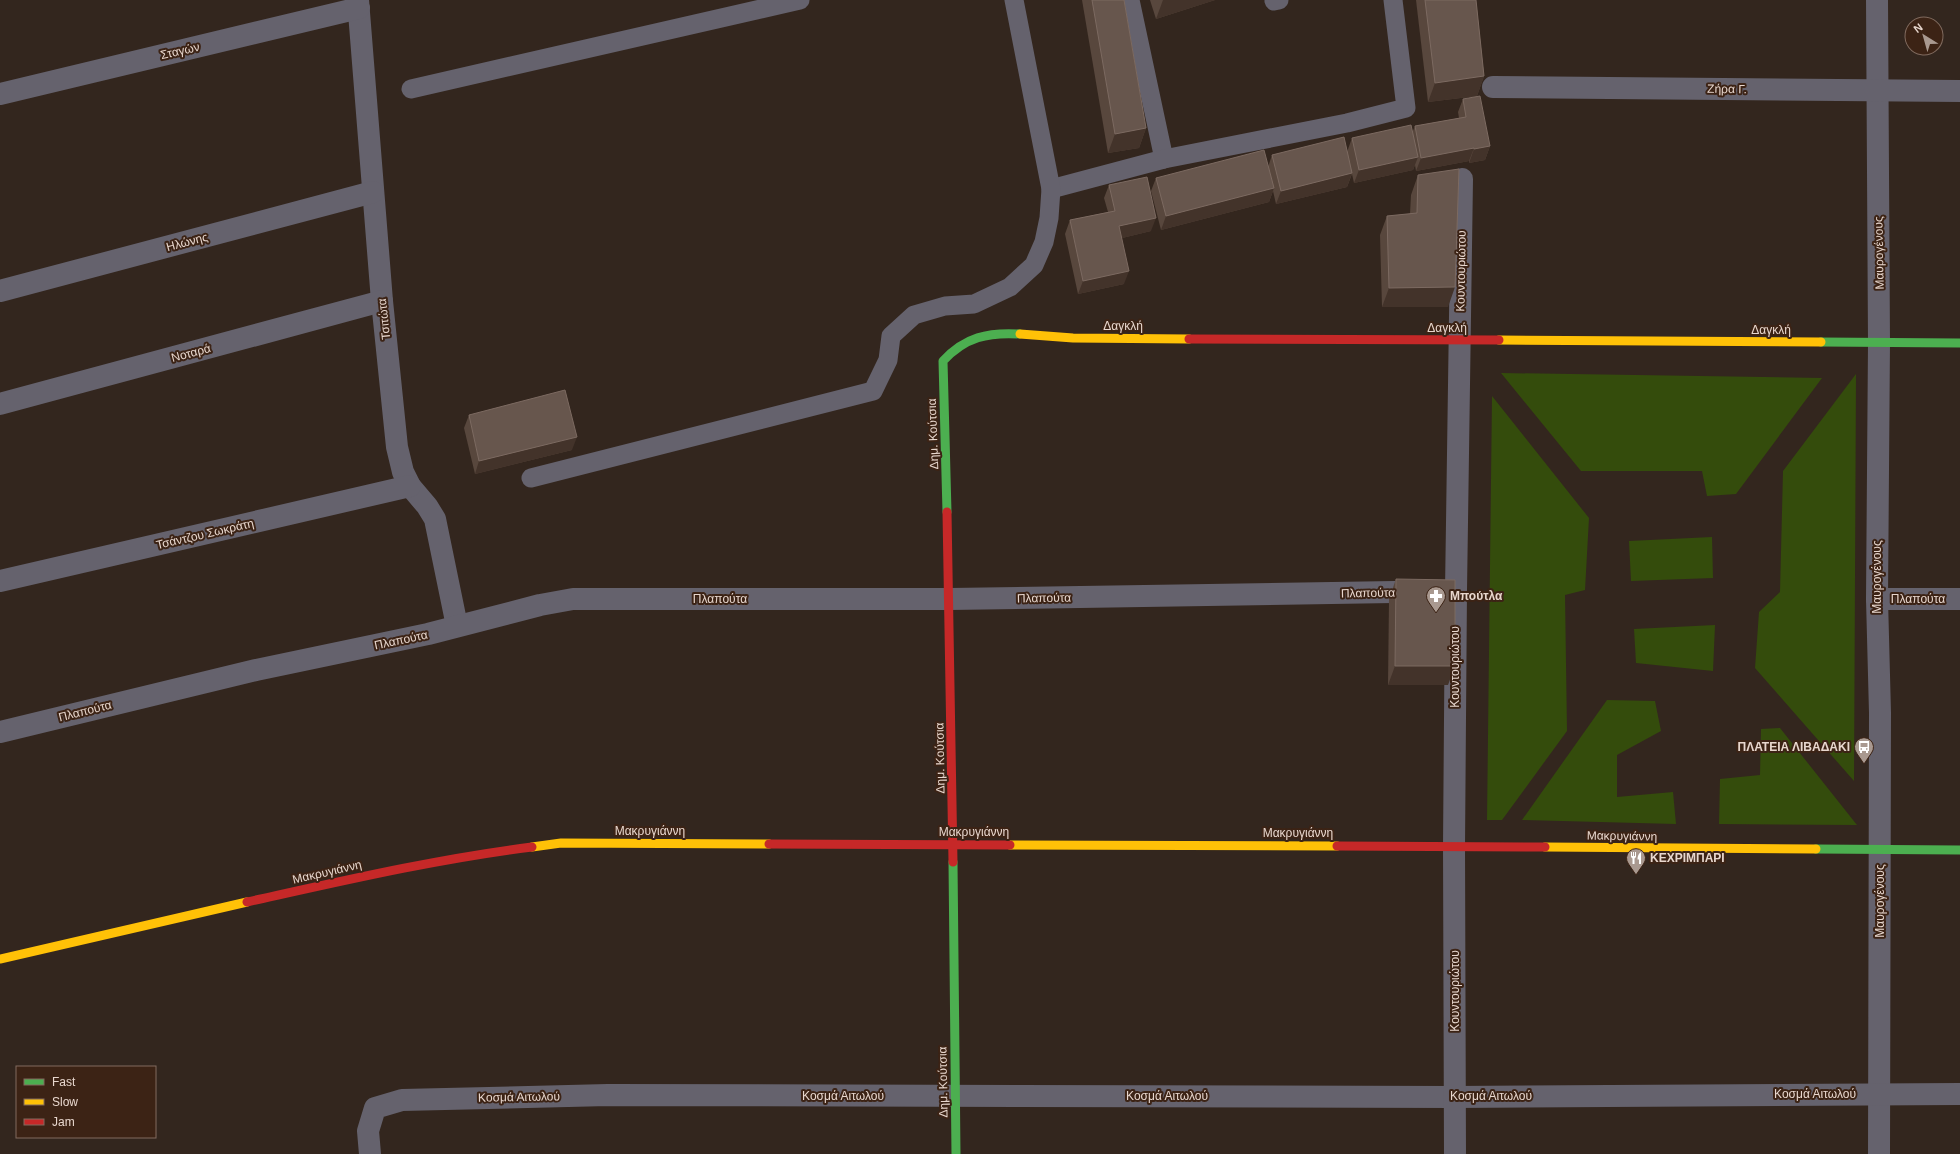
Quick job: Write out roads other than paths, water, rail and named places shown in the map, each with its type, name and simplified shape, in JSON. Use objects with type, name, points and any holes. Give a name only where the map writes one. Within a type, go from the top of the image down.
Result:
[{"type":"street","name":"Μαυρογένους","points":[[1877,0],[1880,343],[1877,599],[1880,713],[1879,1154]]},
{"type":"street","name":"Σταγών","points":[[0,94],[359,4]]},
{"type":"street","name":"Τσιτώτα","points":[[359,4],[382,301],[397,447],[403,472],[410,486],[427,506],[435,519],[457,626]]},
{"type":"street","name":"Ζήρα Γ.","points":[[1493,87],[1960,91]]},
{"type":"street","name":"Κουντουριώτου","points":[[1455,1154],[1454,846],[1462,180]]},
{"type":"street","name":"Ηλώνης","points":[[0,291],[373,192]]},
{"type":"street","name":"Νοταρά","points":[[0,404],[382,301]]},
{"type":"street","name":"Δαγκλή","points":[[943,361],[956,347],[972,339],[987,335],[1007,334],[1073,338],[1960,343]]},
{"type":"street","name":"Δημ. Κούτσια","points":[[943,361],[950,599],[956,1154]]},
{"type":"street","name":"Τσάντζου Σωκράτη","points":[[0,581],[410,486]]},
{"type":"street","name":"Πλαπούτα","points":[[0,732],[256,670],[428,634],[540,605],[573,599],[950,599],[1456,591]]},
{"type":"street","name":"Πλαπούτα","points":[[1877,599],[1960,599]]},
{"type":"street","name":"Μακρυγιάννη","points":[[0,959],[380,872],[468,854],[561,843],[1454,846],[1880,851],[1960,850]]},
{"type":"street","name":"Κοσμά Αιτωλού","points":[[370,1154],[368,1131],[375,1108],[402,1100],[608,1095],[1455,1097],[1960,1094]]},
{"type":"lane","points":[[411,89],[800,0]]},
{"type":"lane","points":[[531,478],[873,391],[888,360],[891,336],[914,315],[945,306],[974,304],[1010,287],[1034,265],[1044,242],[1049,218],[1051,189],[1014,0]]},
{"type":"lane","points":[[1130,0],[1164,159]]},
{"type":"lane","points":[[1051,189],[1164,159],[1347,123],[1406,108],[1392,0]]},
{"type":"place","name":"Μπούτλα","points":[[1436,613]]},
{"type":"place","name":"ΠΛΑΤΕΙΑ ΛΙΒΑΔΑΚΙ","points":[[1864,764]]},
{"type":"place","name":"ΚΕΧΡΙΜΠΑΡΙ","points":[[1636,875]]}]
